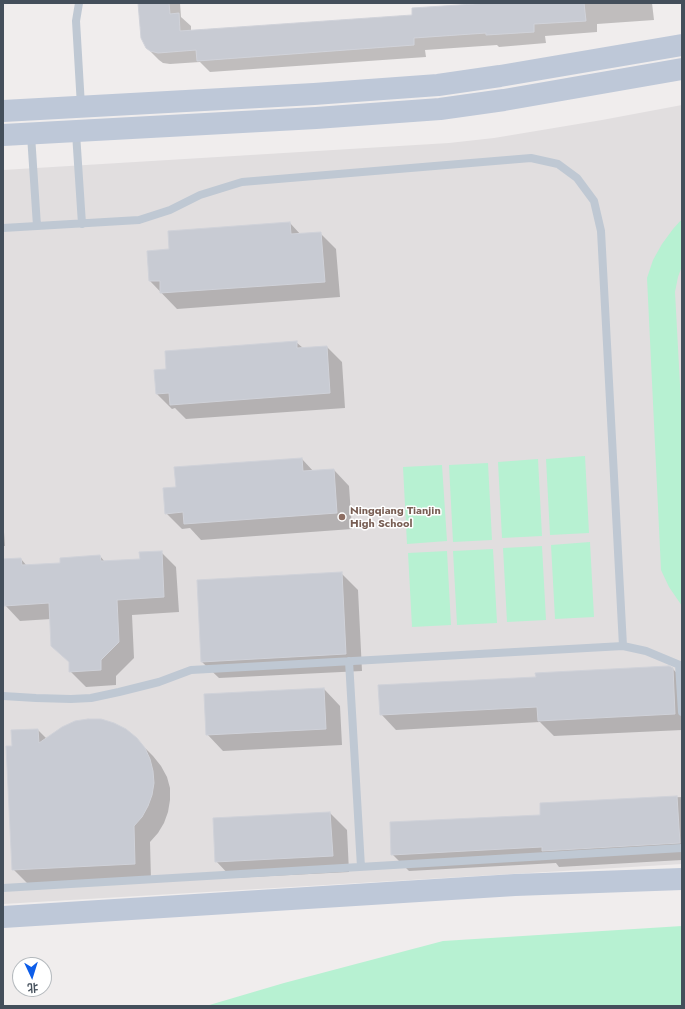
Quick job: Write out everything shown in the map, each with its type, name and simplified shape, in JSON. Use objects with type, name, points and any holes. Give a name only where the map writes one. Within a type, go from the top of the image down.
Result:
[{"type":"street","points":[[3,111],[438,85],[682,45]]},
{"type":"street","points":[[3,135],[440,109],[504,100],[682,69]]},
{"type":"street","points":[[3,917],[515,885],[682,878]]},
{"type":"lane","points":[[79,3],[76,22],[81,107]]},
{"type":"lane","points":[[76,131],[82,224]]},
{"type":"lane","points":[[31,134],[37,226]]},
{"type":"lane","points":[[3,228],[139,220],[170,210],[200,195],[242,182],[531,158],[558,164],[577,178],[594,201],[601,231],[623,646]]},
{"type":"lane","points":[[3,696],[71,699],[91,698],[159,682],[191,670],[623,646],[646,651],[681,666],[682,712]]},
{"type":"lane","points":[[349,661],[361,867]]},
{"type":"lane","points":[[3,888],[682,848]]},
{"type":"shaded area","name":"Ningqiang Tianjin High School","points":[[682,105],[682,864],[3,904],[3,170],[449,143],[494,138]]},
{"type":"green space","points":[[682,219],[682,266],[675,292],[682,422],[682,606],[669,587],[661,570],[647,278],[653,260],[662,244]]},
{"type":"green space","points":[[585,456],[589,533],[550,535],[546,459]]},
{"type":"green space","points":[[538,459],[542,536],[502,538],[498,462]]},
{"type":"green space","points":[[488,463],[492,540],[453,542],[449,465]]},
{"type":"green space","points":[[442,465],[447,541],[407,544],[403,467]]},
{"type":"green space","points":[[590,542],[594,617],[555,619],[551,545]]},
{"type":"green space","points":[[542,546],[546,620],[507,622],[503,548]]},
{"type":"green space","points":[[493,549],[497,623],[457,625],[453,551]]},
{"type":"green space","points":[[447,551],[451,625],[412,627],[408,553]]},
{"type":"green space","points":[[682,926],[682,1006],[206,1006],[284,983],[443,941]]},
{"type":"building","points":[[138,3],[169,3],[170,14],[179,13],[180,31],[412,15],[412,8],[490,3],[584,3],[586,21],[534,24],[534,32],[486,35],[486,33],[414,38],[414,45],[197,61],[196,50],[158,53],[150,51],[146,48],[141,38]]},
{"type":"building","points":[[290,222],[291,234],[321,232],[325,282],[160,293],[160,281],[149,281],[147,251],[169,249],[168,231]]},
{"type":"building","points":[[297,341],[297,348],[327,346],[330,393],[170,405],[169,393],[156,394],[154,370],[166,369],[165,351]]},
{"type":"building","points":[[302,458],[303,471],[334,469],[337,513],[184,524],[183,512],[165,514],[163,488],[176,487],[174,467]]},
{"type":"building","points":[[162,551],[164,597],[117,600],[119,642],[101,660],[101,670],[69,672],[69,662],[51,646],[49,603],[4,606],[3,559],[21,558],[22,565],[60,563],[60,558],[100,555],[101,561],[140,559],[139,552]]},
{"type":"building","points":[[342,572],[346,654],[201,662],[197,580]]},
{"type":"building","points":[[669,666],[673,668],[675,714],[538,721],[537,707],[380,715],[378,685],[536,677],[535,673]]},
{"type":"building","points":[[324,688],[326,729],[206,735],[204,694]]},
{"type":"building","points":[[101,719],[126,729],[137,738],[145,748],[150,759],[154,783],[148,806],[142,817],[134,826],[135,864],[12,870],[6,746],[12,746],[11,730],[38,729],[39,743],[62,727],[75,721]]},
{"type":"building","points":[[677,796],[680,843],[542,851],[542,847],[391,855],[390,822],[540,815],[540,803]]},
{"type":"building","points":[[330,812],[333,856],[215,862],[213,818]]},
{"type":"place","name":"Ningqiang Tianjin High School","points":[[342,517]]}]
